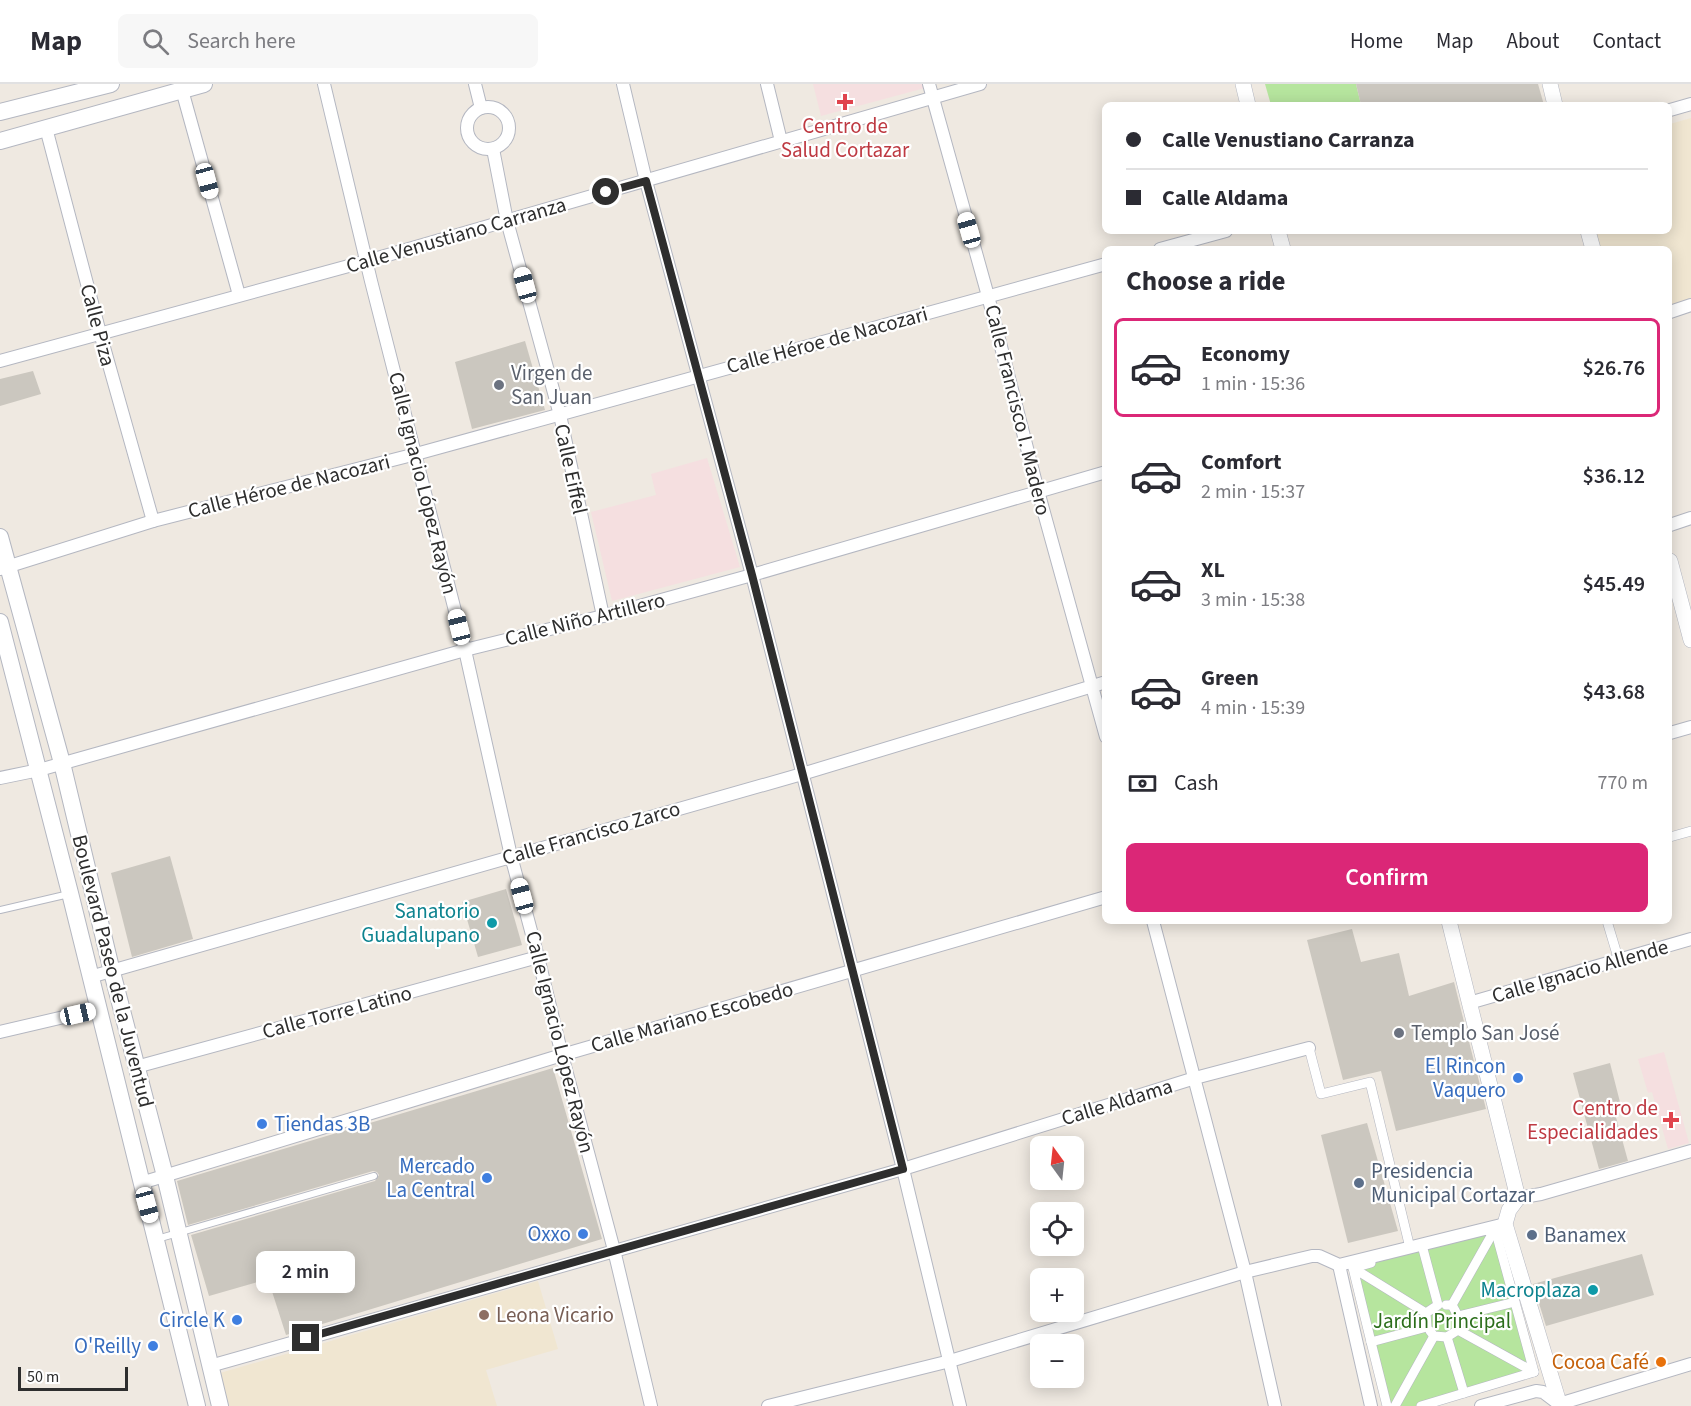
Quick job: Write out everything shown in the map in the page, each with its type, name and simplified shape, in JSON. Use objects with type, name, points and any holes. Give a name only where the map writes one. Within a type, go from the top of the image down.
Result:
[{"type":"main road","points":[[0,112],[111,84]]},
{"type":"main road","points":[[0,141],[204,84]]},
{"type":"main road","name":"Boulevard Paseo de la Juventud","points":[[0,537],[4,567],[62,763],[220,1406]]},
{"type":"main road","name":"Boulevard Paseo de la Juventud","points":[[0,622],[157,1239],[197,1406]]},
{"type":"street","name":"Calle Ignacio López Rayón","points":[[324,84],[465,650],[511,856],[615,1250],[651,1406]]},
{"type":"street","points":[[475,84],[481,108]]},
{"type":"street","points":[[623,84],[646,181],[752,575],[903,1169],[960,1406]]},
{"type":"street","points":[[767,84],[781,141]]},
{"type":"street","name":"Calle Francisco I. Madero","points":[[928,84],[988,296],[1038,491],[1102,722]]},
{"type":"street","name":"Calle Venustiano Carranza","points":[[0,361],[367,261],[980,84]]},
{"type":"street","points":[[1244,84],[1247,102]]},
{"type":"street","points":[[1550,84],[1554,102]]},
{"type":"street","points":[[182,90],[239,295]]},
{"type":"street","points":[[1672,110],[1691,105]]},
{"type":"street","points":[[493,107],[504,113],[509,124],[507,137],[493,149],[480,148],[470,140],[467,134],[467,121],[475,111],[481,108],[493,107]]},
{"type":"street","name":"Calle Piza","points":[[46,128],[153,522]]},
{"type":"street","name":"Calle Eiffel","points":[[493,149],[507,220],[560,415],[603,616]]},
{"type":"street","points":[[1171,246],[1215,234]]},
{"type":"street","name":"Calle Héroe de Nacozari","points":[[4,567],[153,522],[416,454],[1102,265]]},
{"type":"street","points":[[1672,311],[1691,305]]},
{"type":"street","name":"Calle Niño Artillero","points":[[0,778],[39,770],[465,650],[603,616],[752,575],[1102,473]]},
{"type":"street","points":[[1672,524],[1691,518]]},
{"type":"street","points":[[1672,569],[1691,640]]},
{"type":"street","name":"Calle Francisco Zarco","points":[[90,977],[802,774],[1102,683]]},
{"type":"street","points":[[1672,732],[1691,727]]},
{"type":"street","points":[[1672,836],[1691,831]]},
{"type":"street","name":"Calle Mariano Escobedo","points":[[141,1183],[562,1055],[1102,898]]},
{"type":"street","points":[[1154,924],[1245,1272],[1275,1406]]},
{"type":"street","points":[[1450,924],[1518,1198]]},
{"type":"street","points":[[1608,924],[1619,962]]},
{"type":"street","name":"Calle Ignacio Allende","points":[[1469,1003],[1619,962],[1691,939]]},
{"type":"street","name":"Calle Torre Latino","points":[[136,1067],[538,957]]},
{"type":"street","points":[[0,1032],[98,1009]]},
{"type":"street","points":[[1309,1048],[1321,1094],[1370,1082],[1410,1248]]},
{"type":"street","name":"Calle Aldama","points":[[210,1366],[903,1169],[1195,1078],[1309,1048]]},
{"type":"street","points":[[1452,1305],[1518,1198],[1540,1194],[1691,1151]]},
{"type":"street","points":[[768,1406],[950,1361],[1245,1272],[1312,1256],[1318,1256],[1340,1265],[1500,1226]]},
{"type":"street","points":[[1353,1268],[1500,1226]]},
{"type":"street","points":[[1500,1226],[1515,1302],[1534,1372]]},
{"type":"street","points":[[1500,1226],[1559,1405]]},
{"type":"street","points":[[1423,1249],[1438,1305]]},
{"type":"street","points":[[1340,1265],[1371,1406]]},
{"type":"street","points":[[1353,1268],[1426,1313]]},
{"type":"street","points":[[1353,1268],[1387,1406]]},
{"type":"street","points":[[1458,1316],[1515,1302]]},
{"type":"street","points":[[1426,1313],[1438,1305],[1452,1305]]},
{"type":"street","points":[[1452,1305],[1458,1316],[1458,1330]]},
{"type":"street","points":[[1426,1313],[1427,1327],[1434,1336],[1447,1337],[1458,1330]]},
{"type":"street","points":[[1371,1342],[1427,1327]]},
{"type":"street","points":[[1458,1330],[1534,1372]]},
{"type":"street","points":[[1395,1406],[1434,1336]]},
{"type":"street","points":[[1447,1337],[1464,1393]]},
{"type":"street","points":[[1559,1405],[1691,1364]]},
{"type":"street","points":[[1421,1406],[1534,1372]]},
{"type":"street","points":[[1481,1406],[1536,1392],[1549,1396],[1559,1405]]},
{"type":"lane","points":[[0,910],[70,893]]},
{"type":"lane","points":[[157,1239],[374,1176]]},
{"type":"shaded area","name":"Centro de Salud Cortazar","points":[[813,84],[924,84],[925,88],[821,116]]},
{"type":"shaded area","points":[[1691,118],[1691,299],[1672,305],[1672,246],[1599,246],[1597,234],[1672,234],[1672,123]]},
{"type":"shaded area","points":[[707,458],[740,567],[612,601],[591,512],[656,495],[651,474]]},
{"type":"shaded area","name":"Centro de Especialidades","points":[[1664,1052],[1689,1143],[1668,1149],[1652,1092],[1648,1093],[1638,1059]]},
{"type":"shaded area","name":"Leona Vicario","points":[[538,1281],[558,1349],[486,1370],[497,1406],[229,1406],[220,1373]]},
{"type":"green space","points":[[1265,84],[1356,84],[1360,102],[1270,102]]},
{"type":"green space","name":"Jardín Principal","points":[[1495,1229],[1534,1372],[1421,1406],[1387,1406],[1353,1268]]},
{"type":"building","points":[[1356,84],[1538,84],[1543,102],[1360,102]]},
{"type":"building","name":"Virgen de San Juan","points":[[525,341],[545,410],[472,429],[455,362]]},
{"type":"building","points":[[33,371],[41,394],[0,406],[0,379]]},
{"type":"building","points":[[170,856],[193,939],[132,957],[111,873]]},
{"type":"building","name":"Sanatorio Guadalupano","points":[[506,889],[522,945],[478,957],[462,902]]},
{"type":"building","name":"Templo San José","points":[[1352,929],[1361,962],[1399,953],[1409,996],[1454,982],[1486,1109],[1396,1131],[1381,1071],[1343,1080],[1307,940]]},
{"type":"building","points":[[1610,1063],[1621,1106],[1614,1110],[1628,1161],[1599,1169],[1573,1073]]},
{"type":"building","points":[[553,1068],[602,1239],[286,1335],[268,1279],[209,1296],[191,1235],[375,1181],[379,1175],[373,1171],[188,1225],[177,1181]]},
{"type":"building","name":"Presidencia Municipal Cortazar","points":[[1367,1123],[1398,1231],[1348,1243],[1321,1135]]},
{"type":"building","name":"Macroplaza","points":[[1642,1254],[1654,1295],[1546,1326],[1533,1284]]},
{"type":"place","name":"Centro de Salud Cortazar","points":[[845,102]]},
{"type":"place","name":"Virgen de San Juan","points":[[499,385]]},
{"type":"place","name":"Sanatorio Guadalupano","points":[[492,923]]},
{"type":"place","name":"Templo San José","points":[[1399,1033]]},
{"type":"place","name":"El Rincon Vaquero","points":[[1518,1078]]},
{"type":"place","name":"Centro de Especialidades","points":[[1671,1120]]},
{"type":"place","name":"Tiendas 3B","points":[[262,1124]]},
{"type":"place","name":"Mercado La Central","points":[[487,1178]]},
{"type":"place","name":"Presidencia Municipal Cortazar","points":[[1359,1183]]},
{"type":"place","name":"Oxxo","points":[[583,1234]]},
{"type":"place","name":"Banamex","points":[[1532,1235]]},
{"type":"place","name":"Macroplaza","points":[[1593,1290]]},
{"type":"place","name":"Leona Vicario","points":[[484,1315]]},
{"type":"place","name":"Circle K","points":[[237,1320]]},
{"type":"place","name":"O'Reilly","points":[[153,1346]]},
{"type":"place","name":"Cocoa Café","points":[[1661,1362]]},
{"type":"route","points":[[306,1338],[903,1169],[700,375],[646,181],[606,192]]}]
